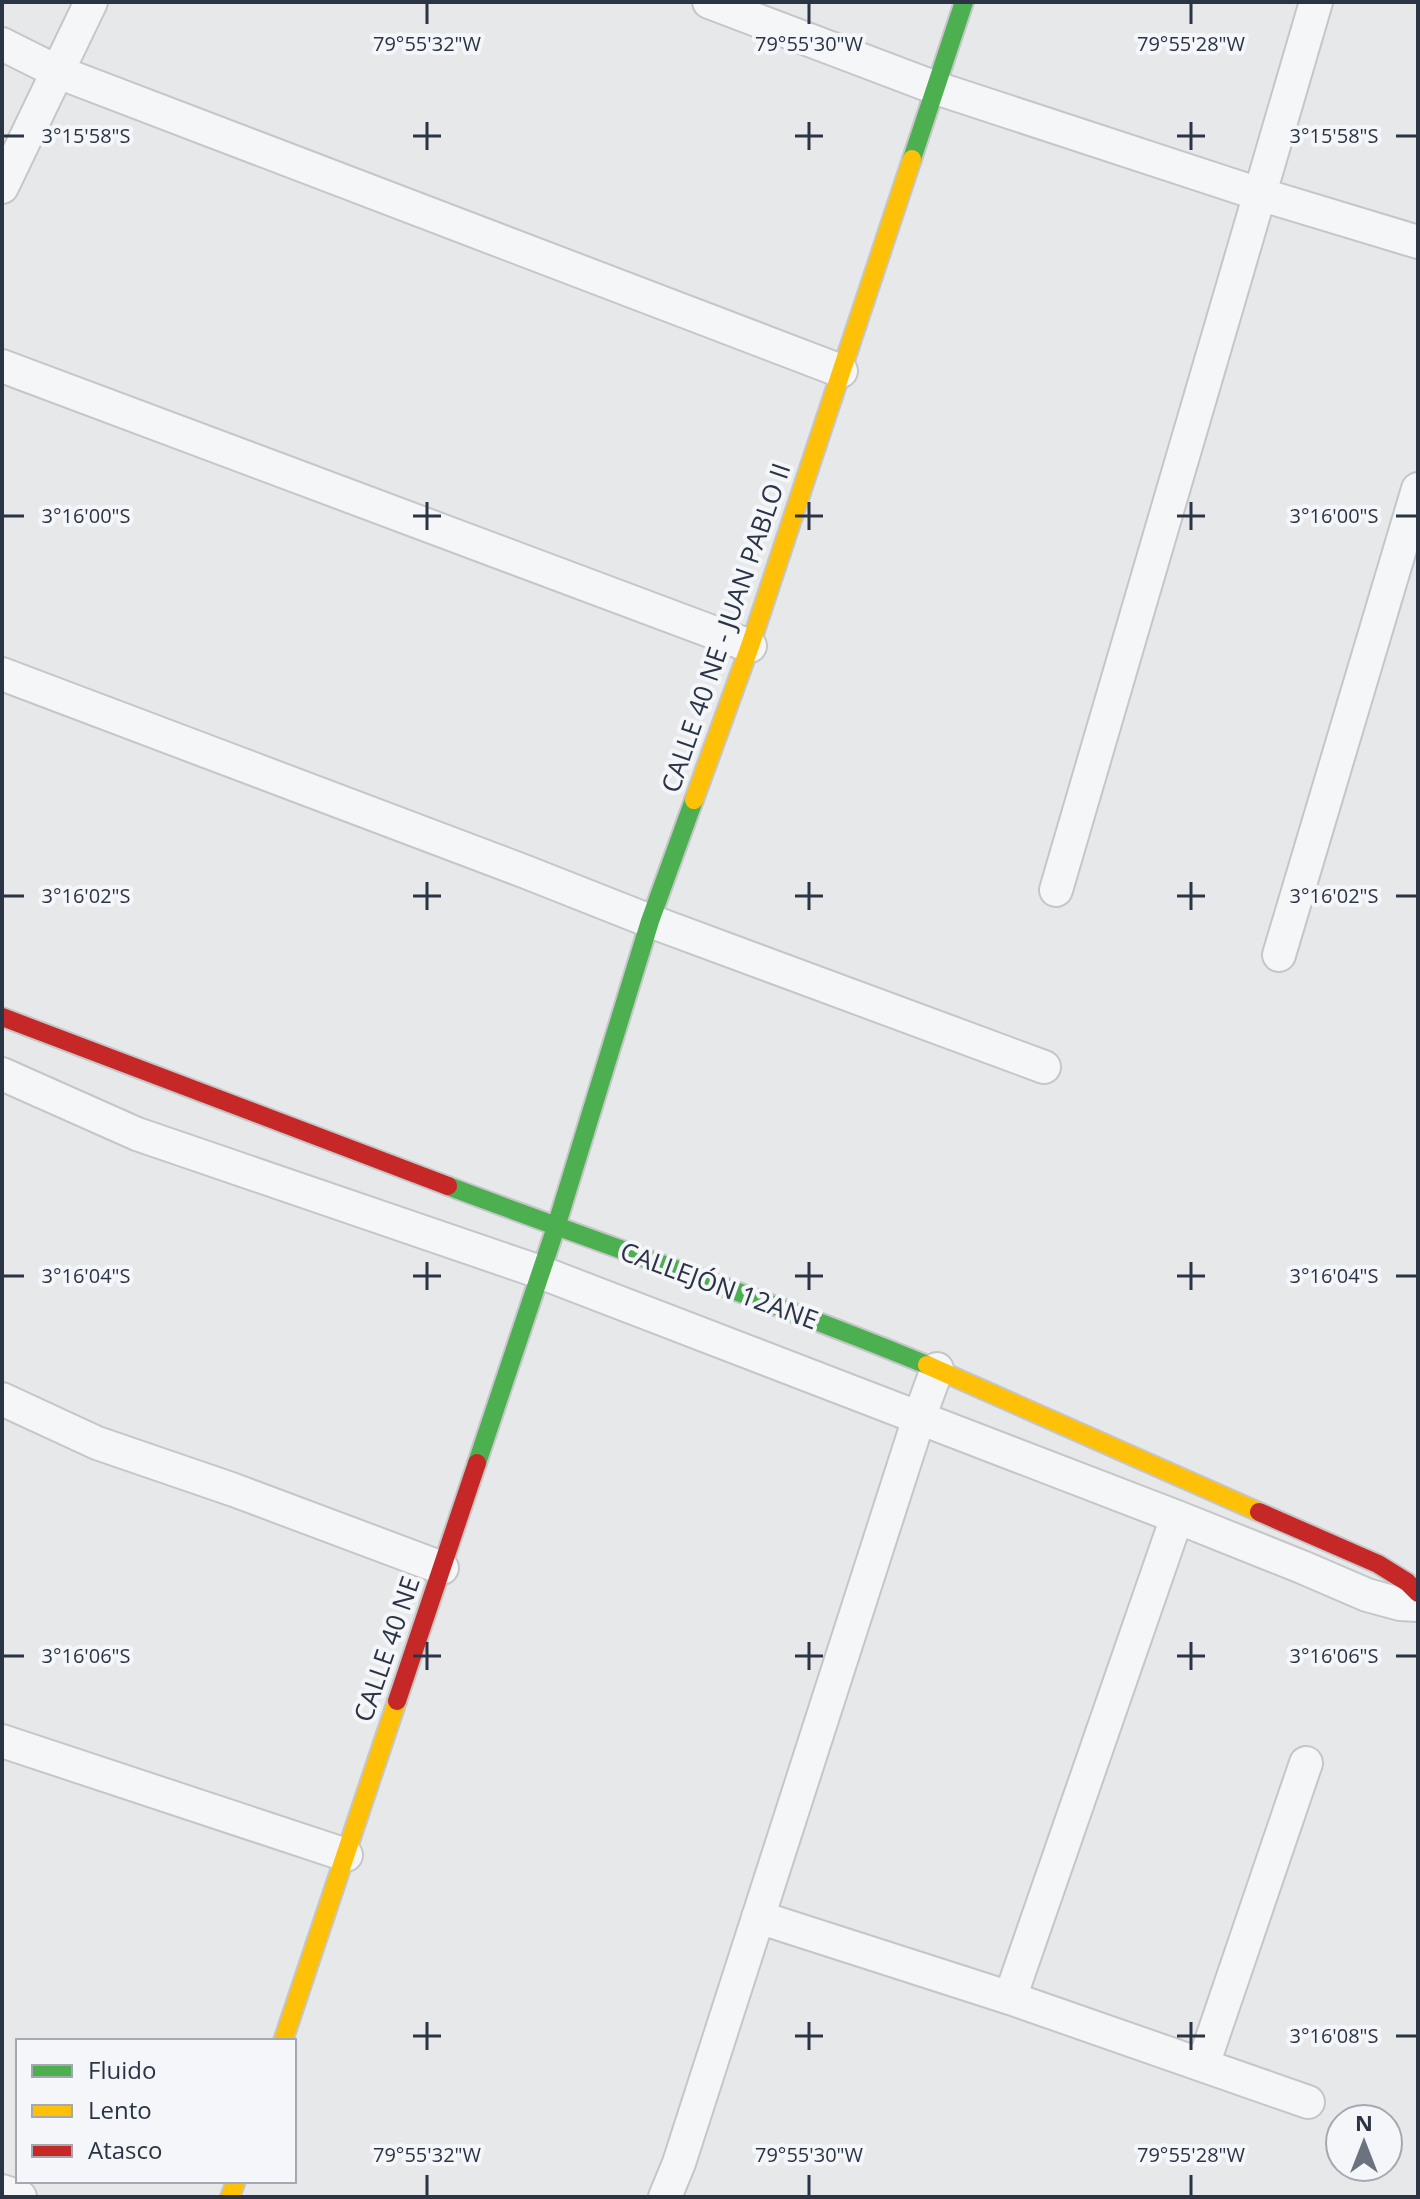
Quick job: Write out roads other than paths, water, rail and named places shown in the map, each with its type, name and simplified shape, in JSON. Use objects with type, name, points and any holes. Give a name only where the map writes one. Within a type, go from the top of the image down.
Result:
[{"type":"street","points":[[2,187],[91,2]]},
{"type":"street","points":[[709,2],[936,88],[1259,194],[1418,242]]},
{"type":"street","name":"CALLE 40 NE - JUAN PABLO II","points":[[540,1272],[650,921],[750,646],[964,2]]},
{"type":"street","points":[[1056,890],[1316,2]]},
{"type":"street","points":[[2,44],[58,72],[841,371]]},
{"type":"street","points":[[2,366],[750,646]]},
{"type":"street","points":[[1279,955],[1418,489]]},
{"type":"street","points":[[2,674],[650,921],[1044,1067]]},
{"type":"street","name":"CALLEJÓN 12ANE","points":[[2,1017],[556,1227],[833,1326],[1378,1564],[1407,1582],[1418,1593]]},
{"type":"street","name":"CALLEJÓN 12ANE","points":[[2,1074],[137,1134],[540,1272],[1177,1517],[1367,1595],[1400,1604],[1418,1605]]},
{"type":"street","name":"CALLE 40 NE","points":[[284,2039],[540,1272]]},
{"type":"street","points":[[665,2197],[679,2163],[937,1369]]},
{"type":"street","points":[[2,1399],[97,1443],[234,1490],[442,1568]]},
{"type":"street","points":[[1010,1998],[1177,1517]]},
{"type":"street","points":[[2,1741],[346,1855]]},
{"type":"street","points":[[1203,2065],[1306,1763]]},
{"type":"street","points":[[758,1917],[1010,1998],[1308,2102]]},
{"type":"street","points":[[2,2191],[20,2197]]}]
